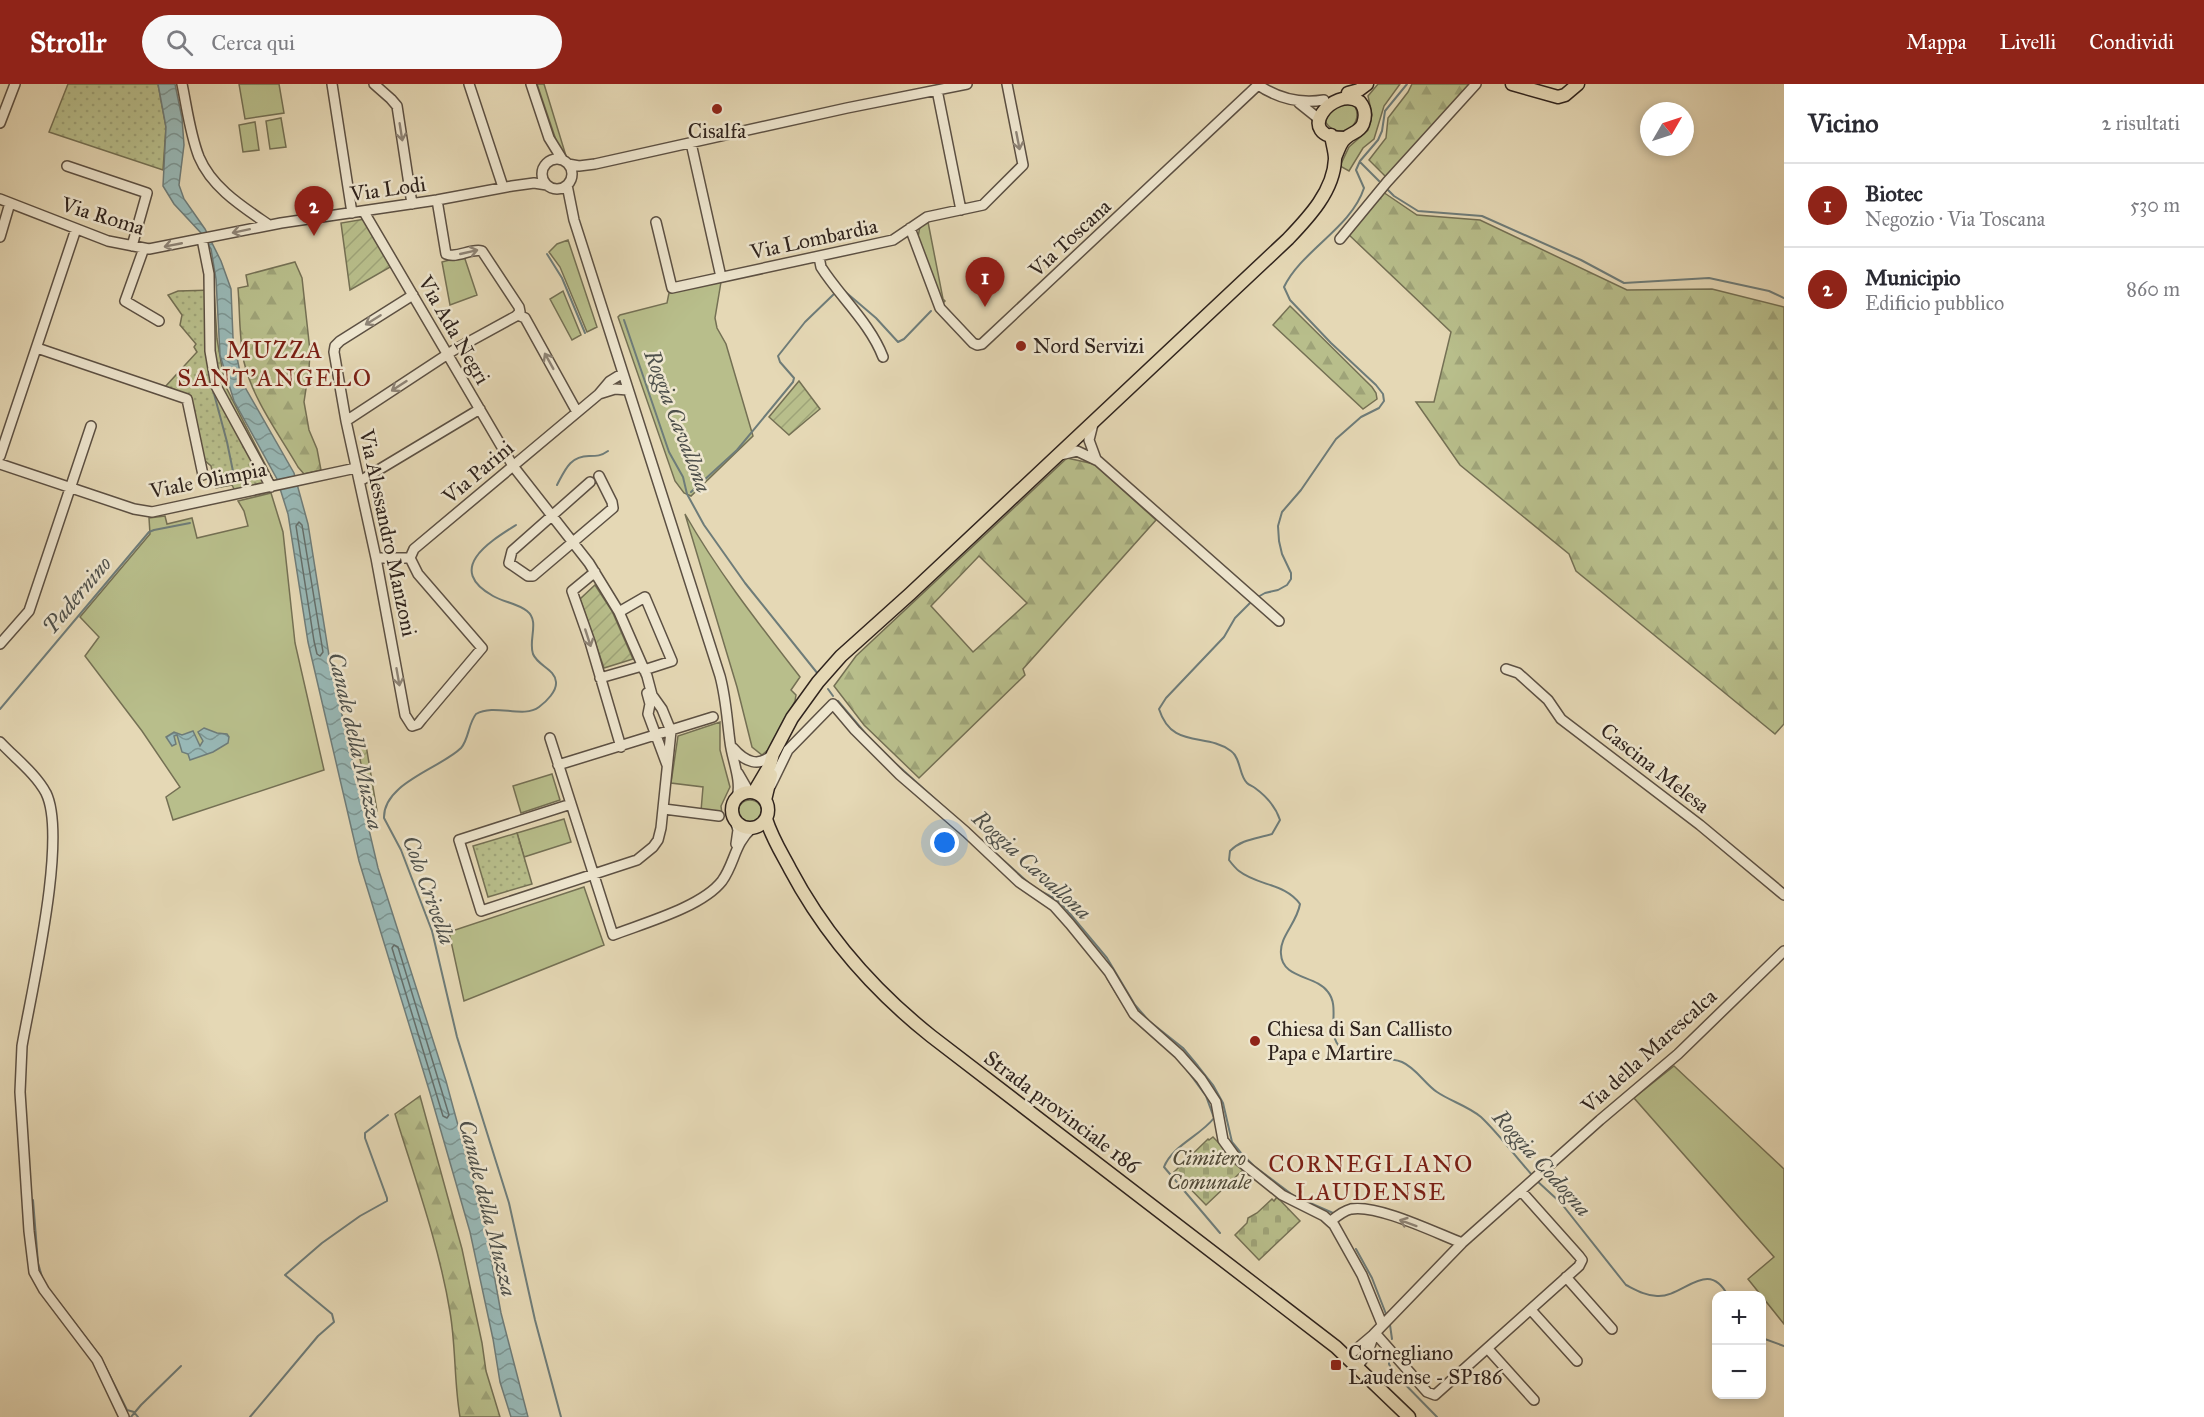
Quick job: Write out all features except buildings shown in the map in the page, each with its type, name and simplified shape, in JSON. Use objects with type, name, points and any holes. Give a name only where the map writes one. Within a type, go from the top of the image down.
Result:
[{"type":"main road","points":[[1345,138],[1331,135],[1321,125],[1319,112],[1324,100],[1335,93],[1359,90],[1367,84]]},
{"type":"main road","points":[[759,794],[773,754],[801,703],[842,656],[1312,214],[1329,181],[1335,158],[1345,138],[1358,131],[1363,125],[1365,118],[1362,104],[1367,84]]},
{"type":"main road","points":[[1512,84],[1554,97],[1578,84]]},
{"type":"main road","points":[[1348,93],[1362,104]]},
{"type":"main road","points":[[1331,135],[1335,158]]},
{"type":"main road","points":[[759,794],[789,737],[817,695],[865,636]]},
{"type":"main road","points":[[759,794],[736,798],[732,809],[735,820],[742,826],[752,828],[760,826],[766,819]]},
{"type":"main road","points":[[759,794],[768,806],[766,819],[780,853]]},
{"type":"main road","points":[[752,828],[780,853]]},
{"type":"main road","name":"Strada provinciale 186","points":[[780,853],[809,904],[835,941],[863,975],[902,1013],[1347,1357],[1409,1417]]},
{"type":"street","points":[[0,123],[15,84]]},
{"type":"street","points":[[182,84],[197,149],[209,174],[236,202],[269,225]]},
{"type":"street","points":[[332,84],[352,213]]},
{"type":"street","points":[[374,84],[397,106],[412,204]]},
{"type":"street","points":[[470,84],[507,186]]},
{"type":"street","points":[[531,84],[549,138],[572,173],[569,181],[574,220]]},
{"type":"street","points":[[544,167],[553,159],[579,166],[595,164],[967,84]]},
{"type":"street","name":"Via Lombardia","points":[[656,222],[672,288],[893,240],[927,217],[983,205],[1023,165],[1007,84]]},
{"type":"street","points":[[1258,84],[1273,94],[1297,102],[1319,119]]},
{"type":"street","name":"Via Toscana","points":[[910,228],[940,308],[973,343],[982,344],[1258,84]]},
{"type":"street","points":[[1340,239],[1387,182],[1476,84]]},
{"type":"street","points":[[937,90],[961,210]]},
{"type":"street","points":[[1297,102],[1308,103],[1324,100]]},
{"type":"street","points":[[549,138],[543,178],[547,185],[557,188],[574,220],[720,676],[727,708],[730,745],[736,767],[739,791],[736,798]]},
{"type":"street","points":[[691,142],[721,277]]},
{"type":"street","points":[[557,188],[595,164]]},
{"type":"street","points":[[67,166],[147,193],[132,246]]},
{"type":"street","name":"Via Lodi","points":[[507,186],[544,167]]},
{"type":"street","name":"Via Lodi","points":[[269,225],[364,212],[507,186],[534,183],[547,185]]},
{"type":"street","name":"Via Roma","points":[[0,199],[108,241],[144,248],[159,248],[269,225]]},
{"type":"street","points":[[437,200],[446,254],[451,256],[482,251],[519,307],[520,311],[516,316]]},
{"type":"street","points":[[0,237],[10,203]]},
{"type":"street","name":"Via Ada Negri","points":[[364,212],[513,466],[595,572],[619,612],[643,668]]},
{"type":"street","points":[[0,456],[76,229]]},
{"type":"street","points":[[202,239],[209,274],[210,351],[216,386],[273,486]]},
{"type":"street","points":[[144,248],[125,301],[159,321]]},
{"type":"street","points":[[819,257],[823,271],[867,328],[881,349],[883,357]]},
{"type":"street","name":"Via Alessandro Manzoni","points":[[410,558],[418,574],[482,648],[422,719],[412,726],[405,715],[334,352],[335,346],[413,294]]},
{"type":"street","points":[[346,421],[448,354],[516,316],[522,315],[577,412]]},
{"type":"street","points":[[37,348],[187,399],[203,474]]},
{"type":"street","name":"Via Parini","points":[[410,558],[414,549],[599,394],[610,381],[623,373]]},
{"type":"street","points":[[599,394],[615,389],[628,390]]},
{"type":"street","points":[[360,481],[480,409]]},
{"type":"street","points":[[1095,420],[1089,432],[1089,440],[1090,447],[1098,461]]},
{"type":"street","points":[[0,644],[29,611],[91,426]]},
{"type":"street","points":[[1056,457],[1077,451],[1098,461],[1279,621]]},
{"type":"street","name":"Viale Olimpia","points":[[0,464],[141,511],[152,512],[356,468]]},
{"type":"street","points":[[590,482],[512,551],[509,563],[528,576],[533,576],[613,508],[599,476]]},
{"type":"street","points":[[376,558],[410,558]]},
{"type":"street","points":[[595,572],[572,591],[621,747]]},
{"type":"street","points":[[600,678],[672,661],[645,597],[619,612]]},
{"type":"street","points":[[0,629],[10,633]]},
{"type":"street","points":[[571,804],[459,840],[481,911],[637,861],[647,854],[658,840],[664,809],[671,730],[662,709],[652,695],[643,668]]},
{"type":"street","points":[[643,668],[642,677],[650,704],[648,714],[668,768]]},
{"type":"street","name":"Cascina Melesa","points":[[1506,669],[1518,673],[1548,700],[1561,719],[1700,825],[1784,895]]},
{"type":"street","points":[[736,767],[759,794],[788,750],[833,704],[855,730],[900,775],[1019,882],[1054,906],[1070,924],[1109,972],[1134,1014],[1179,1054],[1201,1079],[1216,1102],[1223,1140],[1236,1158],[1282,1195],[1331,1221],[1362,1275],[1382,1324]]},
{"type":"street","points":[[558,765],[712,717]]},
{"type":"street","points":[[550,738],[613,935],[688,905],[716,888],[725,875],[735,849],[738,830],[735,820]]},
{"type":"street","points":[[0,742],[41,786],[49,801],[52,817],[48,898],[20,1068],[24,1162],[32,1262],[38,1281],[102,1368],[124,1417]]},
{"type":"street","points":[[730,745],[741,757],[755,763],[762,763],[773,754]]},
{"type":"street","points":[[664,809],[719,816]]},
{"type":"street","points":[[735,849],[752,828]]},
{"type":"street","name":"Via della Marescalca","points":[[1374,1334],[1462,1243],[1678,1054],[1784,951]]},
{"type":"street","points":[[1374,1334],[1432,1395],[1438,1393],[1579,1266],[1581,1258],[1521,1191]]},
{"type":"street","points":[[1331,1221],[1340,1213],[1351,1209],[1371,1209],[1462,1243]]},
{"type":"street","points":[[1566,1277],[1612,1329]]},
{"type":"street","points":[[1531,1310],[1577,1361]]},
{"type":"street","points":[[1347,1357],[1374,1334]]},
{"type":"street","points":[[1358,1366],[1368,1352],[1374,1334]]},
{"type":"street","points":[[1488,1349],[1534,1401]]},
{"type":"green space","points":[[68,84],[158,84],[166,127],[163,170],[49,132]]},
{"type":"green space","points":[[239,84],[279,84],[284,113],[245,119]]},
{"type":"green space","points":[[537,84],[544,84],[566,156],[557,143]]},
{"type":"green space","points":[[1378,84],[1400,84],[1384,106],[1374,139],[1363,148],[1349,171],[1340,166],[1349,147],[1368,130],[1372,115],[1368,96]]},
{"type":"green space","points":[[1412,84],[1473,84],[1386,177],[1369,160],[1386,138],[1388,118]]},
{"type":"green space","points":[[1334,100],[1355,106],[1356,121],[1347,130],[1334,130],[1324,119]]},
{"type":"green space","points":[[281,118],[286,147],[270,149],[266,121]]},
{"type":"green space","points":[[255,122],[259,150],[243,152],[239,125]]},
{"type":"green space","points":[[1383,192],[1417,215],[1480,220],[1627,290],[1712,289],[1784,307],[1784,724],[1775,734],[1576,571],[1569,554],[1460,465],[1416,402],[1434,402],[1451,332],[1347,233]]},
{"type":"green space","points":[[365,219],[392,266],[350,290],[341,223]]},
{"type":"green space","points":[[928,222],[945,301],[942,304],[918,237],[920,226]]},
{"type":"green space","points":[[568,240],[597,327],[587,332],[560,267],[549,252],[557,244]]},
{"type":"green space","points":[[464,256],[477,295],[450,305],[442,262]]},
{"type":"green space","points":[[295,262],[302,278],[310,351],[304,402],[309,430],[317,449],[321,470],[304,474],[267,416],[248,376],[241,344],[238,288],[248,286],[246,275]]},
{"type":"green space","points":[[721,282],[715,318],[717,328],[726,344],[753,436],[691,496],[684,493],[675,481],[618,317],[667,303],[669,293]]},
{"type":"green space","points":[[214,290],[217,339],[225,385],[272,478],[267,484],[235,491],[232,485],[216,488],[211,466],[203,459],[191,396],[165,387],[197,352],[194,347],[196,344],[180,325],[182,315],[168,295],[178,291]]},
{"type":"green space","points":[[563,291],[581,335],[572,340],[550,299]]},
{"type":"green space","points":[[1290,306],[1372,387],[1377,399],[1363,409],[1273,325]]},
{"type":"green space","points":[[799,381],[820,409],[789,435],[769,417]]},
{"type":"green space","points":[[1067,458],[1094,464],[1156,520],[1023,669],[1025,675],[919,778],[864,725],[834,686],[856,656]],"holes":[[[979,556],[1027,603],[973,652],[931,606]]]},
{"type":"green space","points":[[271,493],[283,532],[295,643],[324,770],[173,820],[166,797],[180,787],[142,731],[85,656],[99,637],[80,617],[150,534],[149,518],[165,516],[167,524],[192,518],[197,538],[248,526],[244,511],[238,501]]},
{"type":"green space","points":[[685,514],[725,577],[800,677],[791,690],[796,695],[795,701],[769,749],[762,755],[752,747],[737,687]]},
{"type":"green space","points":[[595,585],[612,611],[633,659],[604,668],[580,599]]},
{"type":"green space","points":[[720,722],[720,750],[730,787],[721,806],[722,814],[701,811],[703,787],[671,783],[678,736]]},
{"type":"green space","points":[[366,745],[377,811],[372,813],[357,746]]},
{"type":"green space","points":[[552,774],[560,800],[521,813],[513,786]]},
{"type":"green space","points":[[750,800],[755,801],[761,807],[761,817],[755,823],[750,824],[745,823],[739,817],[738,812],[739,807],[745,801]]},
{"type":"green space","points":[[564,819],[571,842],[524,857],[517,833]]},
{"type":"green space","points":[[517,833],[532,884],[488,897],[473,846]]},
{"type":"green space","points":[[584,887],[604,945],[464,1001],[449,932]]},
{"type":"green space","points":[[1674,1066],[1784,1169],[1784,1324],[1766,1302],[1766,1291],[1758,1291],[1748,1279],[1774,1257],[1634,1098]]},
{"type":"green space","points":[[420,1096],[462,1249],[486,1371],[500,1417],[460,1417],[452,1325],[440,1262],[395,1114]]},
{"type":"green space","name":"Cimitero Comunale","points":[[1213,1137],[1244,1169],[1206,1205],[1174,1172],[1208,1139]]},
{"type":"green space","points":[[1277,1197],[1300,1221],[1259,1260],[1235,1235],[1247,1223],[1248,1218]]},
{"type":"water","points":[[158,84],[175,84],[182,118],[184,145],[179,185],[184,199],[205,229],[221,261],[231,289],[233,338],[242,382],[294,473],[308,524],[331,668],[378,868],[446,1081],[485,1225],[501,1313],[528,1417],[511,1417],[500,1382],[470,1232],[359,861],[308,642],[288,514],[277,479],[234,401],[220,355],[216,279],[211,249],[201,233],[174,204],[163,186],[166,127]]},
{"type":"water","points":[[204,728],[227,734],[228,743],[213,752],[190,760],[188,754],[182,752],[177,735],[174,736],[176,744],[172,746],[166,737],[174,732],[182,735],[193,731],[200,746],[203,741],[198,732]]},
{"type":"waterway","name":"Roggia Codogna","points":[[1256,598],[1278,590],[1287,585],[1291,579],[1291,573],[1279,541],[1278,526],[1282,512],[1301,490],[1336,439],[1361,417],[1379,408],[1384,401],[1383,394],[1376,385],[1290,300],[1284,287],[1302,262],[1338,227],[1358,202],[1364,188],[1356,170],[1360,161],[1378,140],[1385,111],[1407,84]]},
{"type":"waterway","points":[[1360,162],[1379,181]]},
{"type":"waterway","points":[[1388,190],[1418,211],[1482,216],[1581,260],[1624,283],[1709,278],[1769,291],[1784,298]]},
{"type":"waterway","name":"Colo Crivella","points":[[547,254],[562,278],[585,333]]},
{"type":"waterway","name":"Padernino","points":[[203,265],[205,280]]},
{"type":"waterway","points":[[842,289],[876,318],[898,342],[904,339],[931,311]]},
{"type":"waterway","points":[[691,492],[737,450],[793,382],[794,378],[780,362],[778,356],[805,322],[835,293]]},
{"type":"waterway","name":"Roggia Cavallona","points":[[624,320],[669,452],[683,477],[687,494],[704,525],[745,583],[818,674]]},
{"type":"waterway","name":"Padernino","points":[[213,390],[235,481]]},
{"type":"waterway","name":"Colo Crivella","points":[[557,485],[566,469],[577,458],[597,456],[608,451]]},
{"type":"waterway","name":"Padernino","points":[[0,709],[149,532],[190,523]]},
{"type":"waterway","name":"Colo Crivella","points":[[516,525],[494,539],[476,557],[472,566],[473,576],[479,586],[493,596],[519,606],[531,615],[533,654],[553,674],[556,682],[555,689],[545,702],[532,710],[525,712],[492,710],[476,714],[461,748],[415,777],[393,795],[386,806],[384,818],[401,850],[432,931],[457,1037],[509,1203],[535,1320],[561,1417]]},
{"type":"waterway","name":"Roggia Codogna","points":[[1252,601],[1235,618],[1224,637],[1166,698],[1159,709],[1172,730],[1190,738],[1221,745],[1231,751],[1237,758],[1244,780],[1267,798],[1280,820],[1272,834],[1239,844],[1230,851],[1229,860],[1246,876],[1287,892],[1300,904],[1281,948],[1283,962],[1293,973],[1316,982],[1328,992],[1332,998],[1334,1036],[1341,1048],[1354,1055],[1395,1060],[1407,1065],[1437,1092],[1481,1117],[1532,1175]]},
{"type":"waterway","name":"Roggia Cavallona","points":[[828,689],[833,696]]},
{"type":"waterway","name":"Roggia Cavallona","points":[[838,701],[895,763],[1031,885]]},
{"type":"waterway","name":"Roggia Cavallona","points":[[1038,890],[1056,899],[1066,909],[1107,958],[1135,1005],[1149,1021],[1183,1048],[1213,1085],[1223,1103],[1232,1142],[1241,1153],[1254,1166],[1294,1196],[1333,1213]]},
{"type":"waterway","points":[[1107,978],[1121,1001]]},
{"type":"waterway","points":[[1135,1021],[1162,1045]]},
{"type":"waterway","points":[[1187,1070],[1206,1096],[1214,1118],[1173,1153],[1164,1167],[1220,1233]]},
{"type":"waterway","points":[[250,1417],[318,1336],[334,1322],[332,1314],[285,1275],[322,1243],[360,1216],[387,1201],[365,1133],[388,1115]]},
{"type":"waterway","name":"Roggia Codogna","points":[[1536,1180],[1561,1203],[1626,1285],[1645,1294],[1657,1296],[1667,1295],[1704,1279],[1712,1280],[1724,1291]]},
{"type":"waterway","points":[[33,1200],[38,1263],[42,1277]]},
{"type":"waterway","name":"Roggia Cavallona","points":[[1356,1249],[1372,1278],[1386,1314]]},
{"type":"waterway","points":[[46,1285],[100,1356],[127,1410],[134,1412],[138,1417]]},
{"type":"waterway","name":"Roggia Cavallona","points":[[1390,1325],[1392,1339]]},
{"type":"waterway","name":"Roggia Codogna","points":[[1766,1339],[1784,1346]]},
{"type":"waterway","name":"Roggia Cavallona","points":[[1389,1358],[1393,1372],[1437,1417]]},
{"type":"waterway","points":[[131,1417],[181,1366]]},
{"type":"place","name":"Cisalfa","points":[[717,109]]},
{"type":"place","name":"Municipio","points":[[314,236]]},
{"type":"place","name":"Biotec","points":[[985,307]]},
{"type":"place","name":"Nord Servizi","points":[[1021,346]]},
{"type":"place","name":"Chiesa di San Callisto Papa e Martire","points":[[1255,1041]]},
{"type":"place","name":"Cornegliano Laudense - SP186","points":[[1336,1365]]},
{"type":"district","name":"MUZZA SANT'ANGELO","points":[[275,364]]},
{"type":"district","name":"CORNEGLIANO LAUDENSE","points":[[1371,1178]]},
{"type":"water label","name":"Canale della Muzza","points":[[356,741]]},
{"type":"water label","name":"Canale della Muzza","points":[[488,1208]]}]
